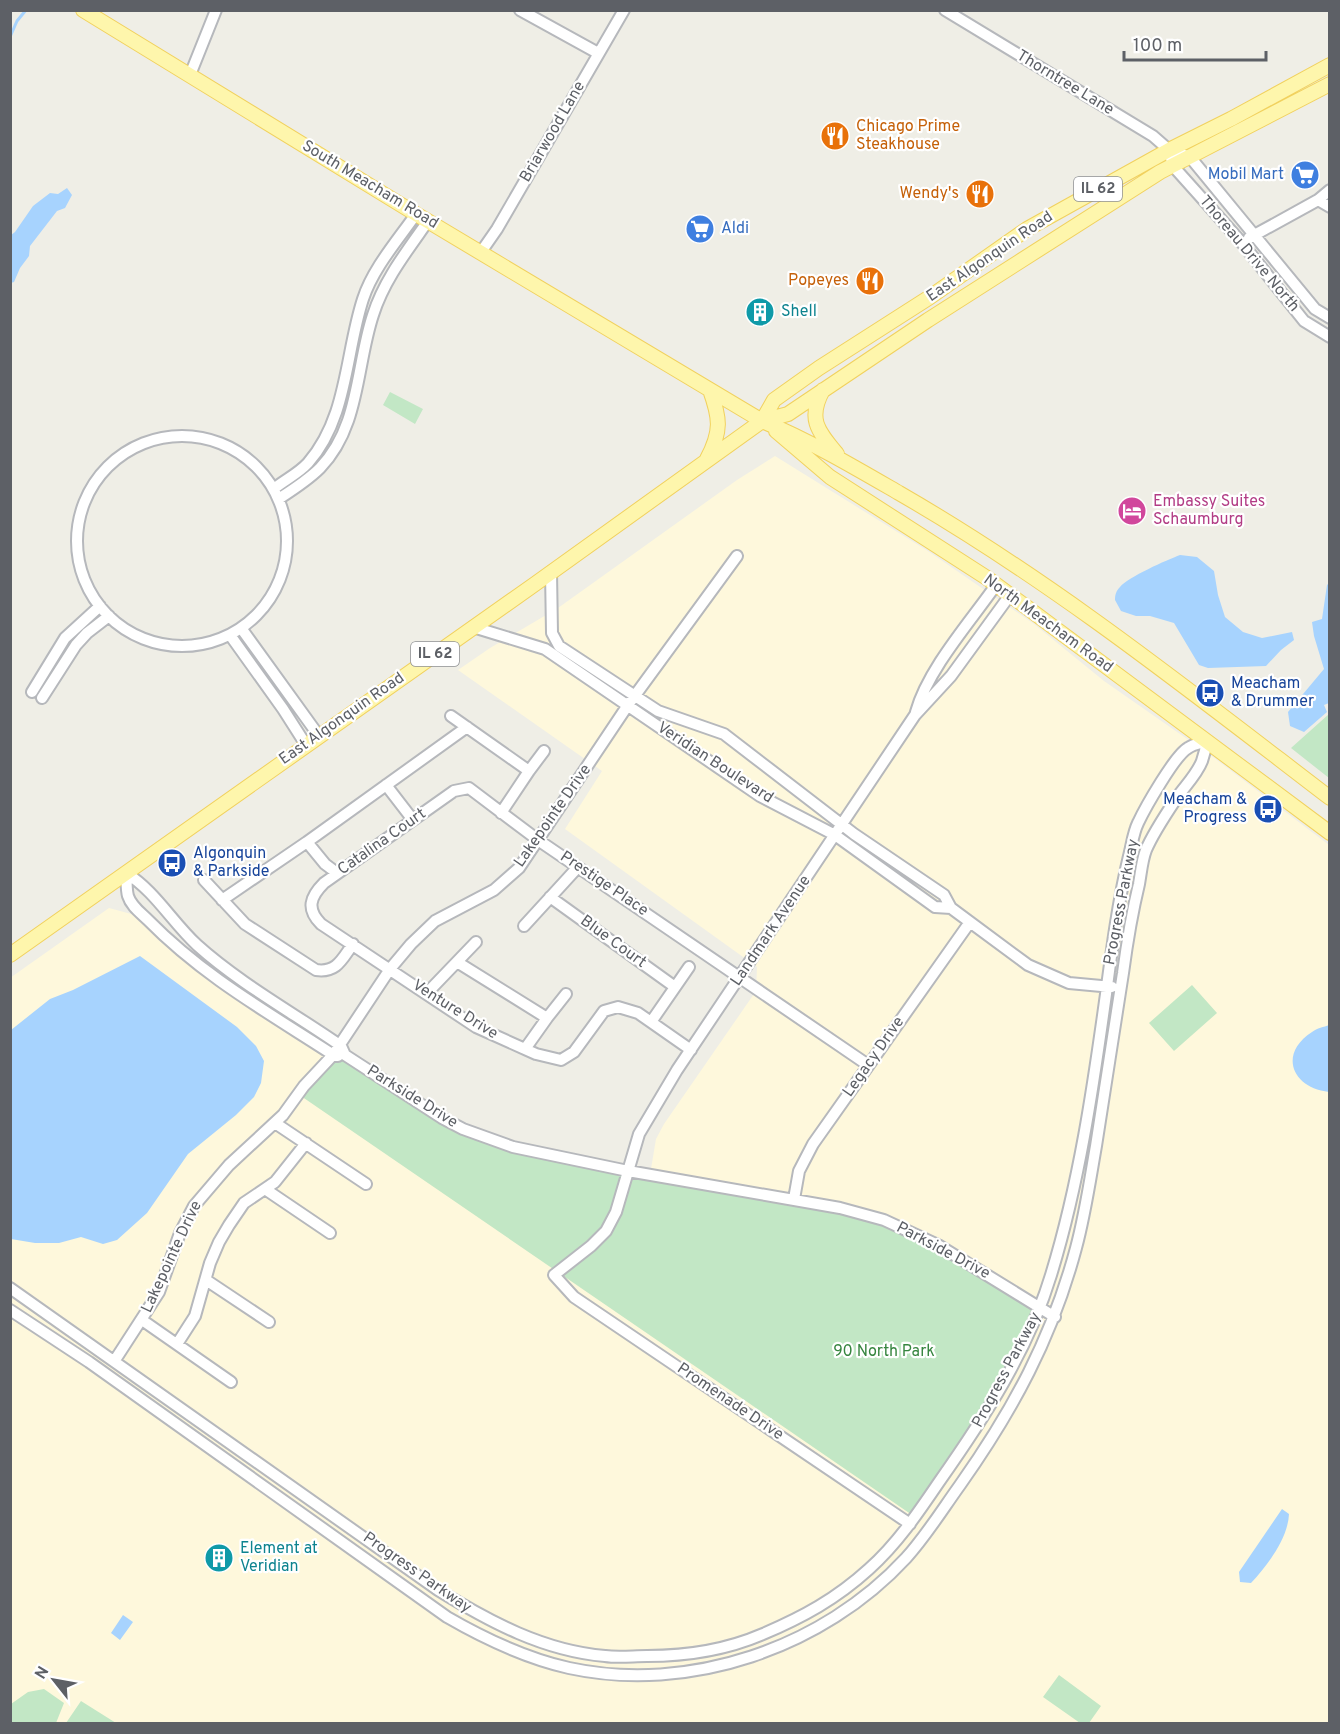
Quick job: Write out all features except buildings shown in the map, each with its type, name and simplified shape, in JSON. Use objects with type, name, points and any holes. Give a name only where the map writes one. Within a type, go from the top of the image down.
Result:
[{"type":"main road","name":"South Meacham Road","points":[[83,10],[657,358]]},
{"type":"main road","name":"East Algonquin Road","points":[[762,421],[774,400],[819,368],[930,297],[1027,229],[1329,65]]},
{"type":"main road","name":"East Algonquin Road","points":[[10,955],[762,421],[788,414],[982,284],[1173,166],[1329,84]]},
{"type":"main road","name":"North Meacham Road","points":[[657,358],[762,421],[798,436],[843,460],[964,530],[1040,580],[1229,720],[1329,798]]},
{"type":"main road","points":[[706,461],[719,429],[719,415],[710,390]]},
{"type":"main road","points":[[824,390],[815,410],[817,426],[843,460]]},
{"type":"main road","name":"North Meacham Road","points":[[762,421],[830,477],[996,585],[1329,833]]},
{"type":"street","points":[[190,75],[216,10]]},
{"type":"street","points":[[520,10],[598,53]]},
{"type":"street","name":"Briarwood Lane","points":[[481,252],[624,10]]},
{"type":"street","name":"Thorntree Lane","points":[[945,10],[1153,136],[1169,150]]},
{"type":"street","points":[[1169,150],[1190,157]]},
{"type":"street","points":[[1169,150],[1173,166]]},
{"type":"street","name":"Thoreau Drive North","points":[[1190,157],[1315,309],[1329,318]]},
{"type":"street","name":"Thoreau Drive North","points":[[1173,166],[1242,243],[1305,321],[1329,336]]},
{"type":"street","points":[[1242,243],[1254,234],[1318,200],[1329,189]]},
{"type":"street","points":[[1318,200],[1329,207]]},
{"type":"street","points":[[277,493],[307,464],[331,424],[339,406],[353,335],[364,297],[374,275],[422,217]]},
{"type":"street","points":[[277,493],[307,480],[321,467],[338,444],[351,413],[372,315],[385,285],[422,217]]},
{"type":"street","points":[[193,435],[220,443],[258,470],[277,493],[286,517],[287,550],[283,567],[268,600],[256,615],[230,635],[194,645],[174,646],[139,637],[109,616],[100,606],[85,579],[79,559],[77,538],[86,500],[106,468],[118,458],[151,441],[193,435]]},
{"type":"street","name":"Lakepointe Drive","points":[[115,1360],[159,1292],[180,1233],[194,1206],[229,1165],[275,1123],[304,1086],[333,1055],[342,1050],[390,969],[411,944],[435,921],[494,890],[519,868],[631,701],[737,556]]},
{"type":"street","name":"Veridian Boulevard","points":[[551,572],[552,633],[559,646],[760,796],[836,835],[935,907],[951,908]]},
{"type":"street","points":[[915,715],[920,698],[937,668],[996,585]]},
{"type":"street","name":"Landmark Avenue","points":[[554,1275],[606,1231],[616,1212],[639,1134],[691,1050],[915,715],[951,676],[1010,595]]},
{"type":"street","points":[[32,692],[65,638],[100,606]]},
{"type":"street","points":[[42,698],[76,645],[109,616]]},
{"type":"street","name":"Veridian Boulevard","points":[[473,627],[545,649],[631,701],[724,734],[854,834],[944,895],[951,908],[1028,965],[1069,983],[1121,987]]},
{"type":"street","points":[[241,628],[319,736]]},
{"type":"street","points":[[230,635],[306,745]]},
{"type":"street","points":[[451,716],[529,771]]},
{"type":"street","points":[[222,900],[467,727]]},
{"type":"street","name":"Progress Parkway","points":[[10,1288],[438,1590],[479,1616],[527,1638],[561,1649],[606,1656],[675,1656],[747,1641],[803,1618],[863,1574],[910,1524],[981,1422],[1004,1384],[1040,1307],[1064,1228],[1077,1166],[1098,1049],[1116,918],[1137,825],[1157,789],[1185,748],[1207,741]]},
{"type":"street","name":"Progress Parkway","points":[[10,1310],[89,1362],[447,1617],[489,1640],[549,1663],[578,1670],[644,1674],[687,1672],[752,1656],[807,1635],[873,1589],[907,1557],[949,1501],[1000,1426],[1024,1384],[1055,1317],[1077,1244],[1088,1190],[1131,921],[1146,850],[1202,761],[1207,741]]},
{"type":"street","points":[[501,813],[544,751]]},
{"type":"street","points":[[386,785],[413,820]]},
{"type":"street","name":"Prestige Place","points":[[469,788],[538,840],[868,1065]]},
{"type":"street","name":"Catalina Court","points":[[312,911],[312,902],[317,890],[337,873],[454,791],[469,788]]},
{"type":"street","points":[[307,842],[325,864],[337,873]]},
{"type":"street","points":[[524,926],[579,867]]},
{"type":"street","points":[[126,873],[127,895],[132,904],[169,941],[207,973],[333,1055]]},
{"type":"street","name":"Parkside Drive","points":[[126,873],[143,884],[180,928],[215,960],[342,1050],[442,1118],[463,1129],[513,1147],[628,1171],[840,1208],[884,1220],[919,1235],[1055,1317]]},
{"type":"street","points":[[204,880],[245,924],[316,970],[326,972],[336,967],[353,945]]},
{"type":"street","name":"Blue Court","points":[[550,897],[675,987]]},
{"type":"street","name":"Venture Drive","points":[[312,911],[321,924],[476,1027],[525,1049],[561,1060],[574,1052],[604,1011],[618,1008],[638,1013],[691,1050]]},
{"type":"street","name":"Legacy Drive","points":[[794,1199],[799,1171],[813,1144],[970,922]]},
{"type":"street","points":[[427,993],[476,942]]},
{"type":"street","points":[[457,962],[547,1018]]},
{"type":"street","points":[[651,1022],[689,967]]},
{"type":"street","points":[[525,1049],[566,994]]},
{"type":"street","points":[[275,1123],[366,1184]]},
{"type":"street","points":[[177,1344],[195,1316],[219,1242],[229,1225],[244,1203],[275,1182],[288,1169],[306,1143]]},
{"type":"street","points":[[265,1189],[330,1233]]},
{"type":"street","name":"Promenade Drive","points":[[554,1275],[574,1297],[910,1524]]},
{"type":"street","points":[[206,1280],[269,1322]]},
{"type":"street","points":[[142,1320],[231,1382]]},
{"type":"street","points":[[344,1545],[354,1529]]},
{"type":"shaded area","points":[[775,456],[928,551],[1034,624],[1104,681],[1213,757],[1329,845],[1329,1723],[11,1723],[10,978],[109,908],[135,915],[335,1056],[442,1118],[490,1139],[650,1175],[656,1139],[756,991],[757,967],[565,829],[602,771],[458,670],[490,648],[558,608],[737,480]]},
{"type":"green space","points":[[390,392],[423,409],[415,424],[383,405]]},
{"type":"green space","points":[[1329,714],[1329,778],[1291,748]]},
{"type":"green space","points":[[1192,985],[1217,1013],[1174,1051],[1149,1023]]},
{"type":"green space","name":"90 North Park","points":[[333,1055],[442,1118],[490,1139],[884,1220],[1040,1307],[1027,1335],[915,1517],[298,1094]]},
{"type":"green space","points":[[1059,1675],[1101,1706],[1089,1723],[1080,1723],[1043,1697]]},
{"type":"green space","points":[[44,1689],[64,1703],[56,1723],[11,1723],[11,1704],[28,1692]]},
{"type":"green space","points":[[81,1701],[116,1723],[66,1723]]},
{"type":"water","points":[[67,188],[72,195],[65,208],[57,211],[30,246],[29,256],[14,282],[11,283],[11,235],[33,206],[50,193],[58,194]]},
{"type":"water","points":[[1180,555],[1197,557],[1214,571],[1225,617],[1243,632],[1262,638],[1292,632],[1294,640],[1266,666],[1208,668],[1199,665],[1174,623],[1121,611],[1115,600],[1116,593],[1124,583]]},
{"type":"water","points":[[1329,583],[1329,703],[1324,705],[1327,712],[1304,732],[1290,726],[1288,712],[1324,669],[1312,622],[1322,619]]},
{"type":"water","points":[[140,956],[237,1027],[256,1046],[264,1061],[261,1083],[254,1097],[236,1115],[188,1154],[147,1213],[117,1240],[103,1244],[81,1237],[59,1243],[35,1243],[11,1239],[11,1030],[50,999]]},
{"type":"water","points":[[1330,1025],[1329,1092],[1316,1089],[1298,1077],[1293,1060],[1295,1050],[1301,1041],[1314,1031]]},
{"type":"water","points":[[1282,1509],[1289,1514],[1288,1523],[1276,1551],[1251,1583],[1240,1582],[1239,1572]]},
{"type":"water","points":[[123,1615],[133,1622],[120,1640],[111,1633]]},
{"type":"waterway","points":[[10,37],[17,21],[26,10]]},
{"type":"place","name":"Chicago Prime Steakhouse","points":[[835,136]]},
{"type":"place","name":"Mobil Mart","points":[[1305,175]]},
{"type":"place","name":"Wendy's","points":[[980,194]]},
{"type":"place","name":"Aldi","points":[[700,229]]},
{"type":"place","name":"Popeyes","points":[[870,281]]},
{"type":"place","name":"Shell","points":[[760,312]]},
{"type":"place","name":"Embassy Suites Schaumburg","points":[[1132,511]]},
{"type":"place","name":"Meacham & Drummer","points":[[1210,693]]},
{"type":"place","name":"Meacham & Progress","points":[[1268,809]]},
{"type":"place","name":"Algonquin & Parkside","points":[[172,863]]},
{"type":"place","name":"Element at Veridian","points":[[219,1558]]}]
